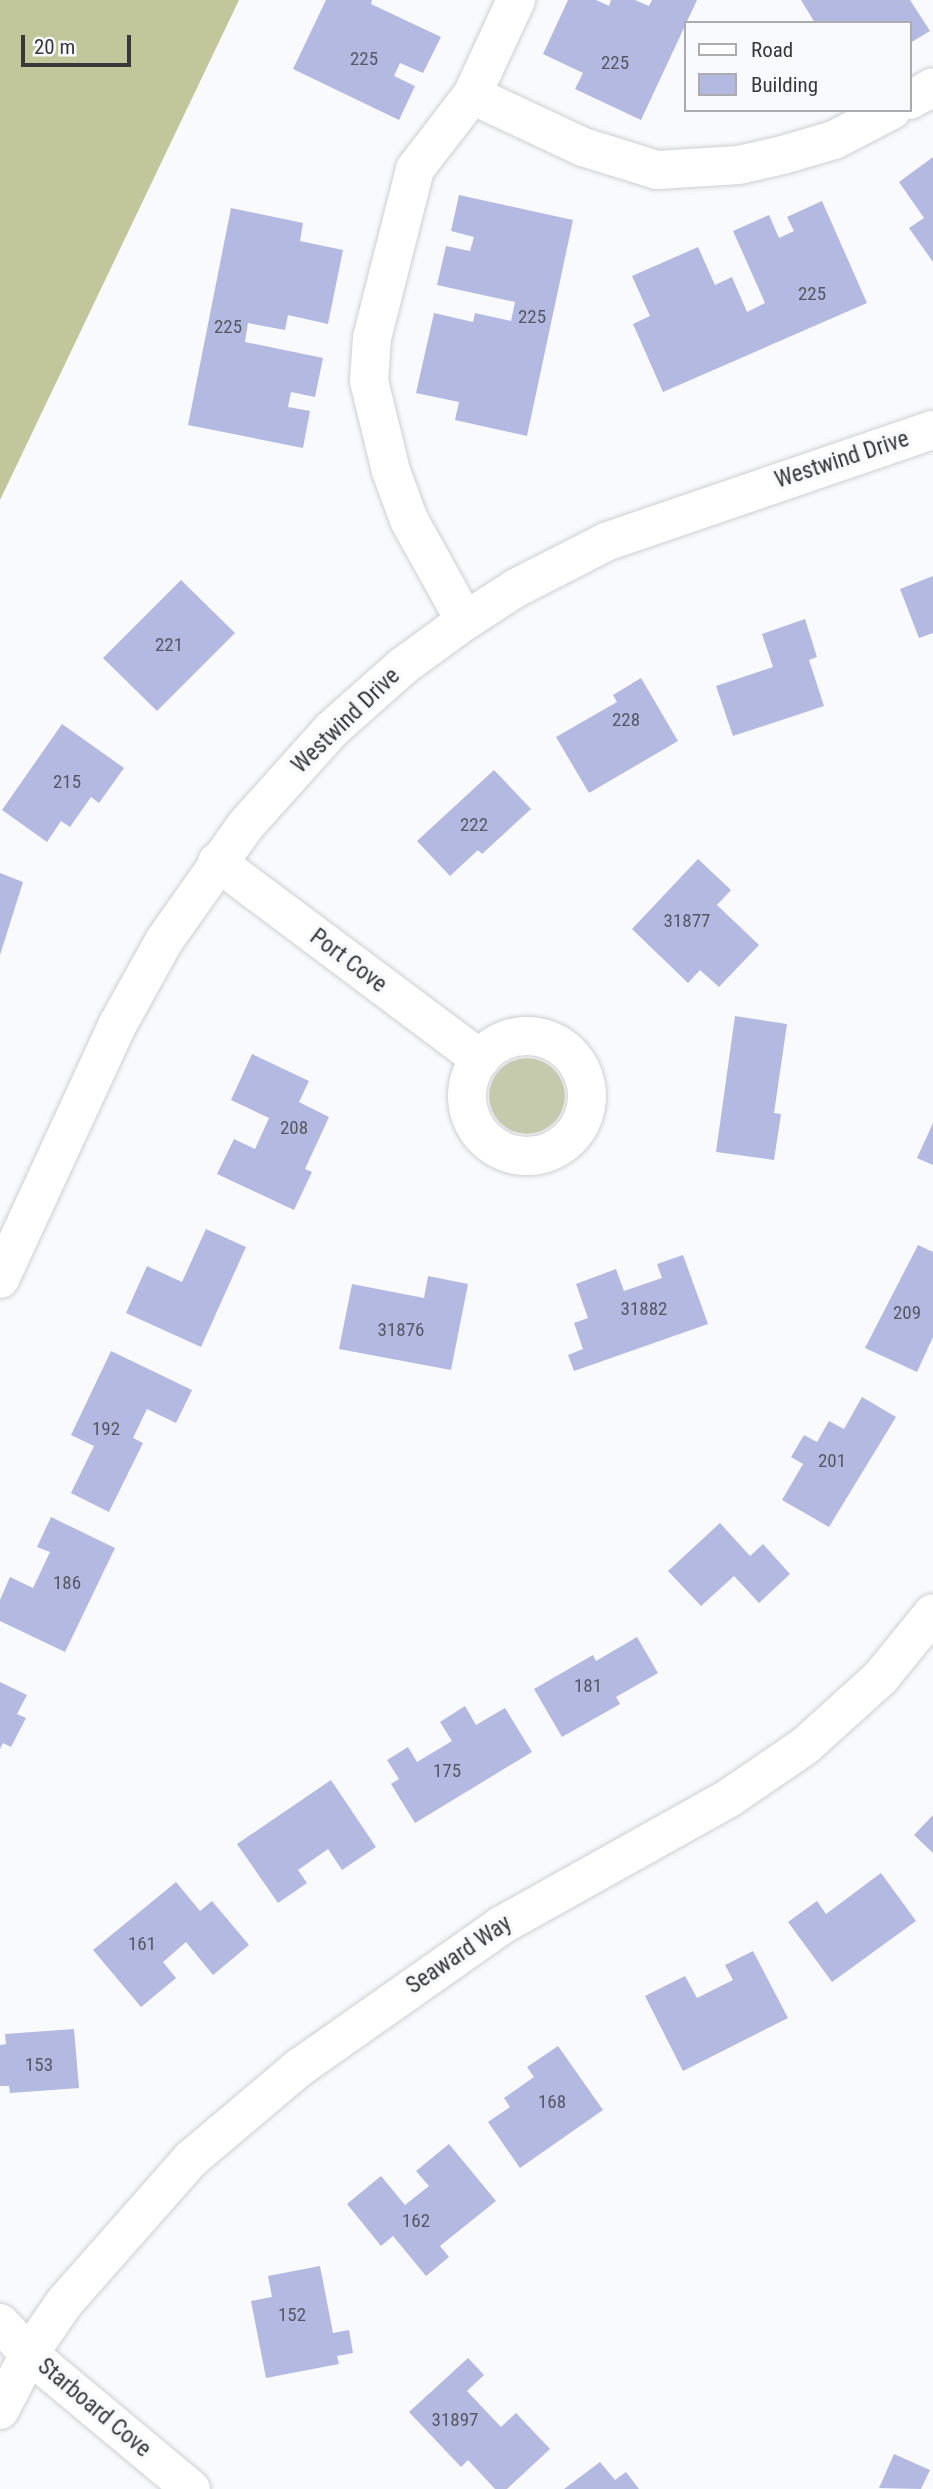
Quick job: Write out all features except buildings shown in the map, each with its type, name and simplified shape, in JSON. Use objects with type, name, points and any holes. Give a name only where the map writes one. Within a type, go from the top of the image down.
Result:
[{"type":"street","points":[[465,621],[409,520],[377,422],[369,381],[372,338],[415,169],[471,95],[516,0]]},
{"type":"street","points":[[912,99],[933,87]]},
{"type":"street","points":[[471,95],[583,147],[657,170],[739,165],[783,155],[834,140],[888,112]]},
{"type":"street","name":"Westwind Drive","points":[[0,1279],[118,1024],[164,941],[217,862],[331,730],[403,666],[465,621],[516,588],[608,541],[933,429]]},
{"type":"street","name":"Port Cove","points":[[217,862],[480,1059]]},
{"type":"street","name":"Seaward Way","points":[[29,2354],[64,2302],[191,2159],[291,2075],[502,1925],[729,1798],[805,1746],[881,1677],[933,1613]]},
{"type":"street","points":[[0,2323],[29,2354],[0,2410]]},
{"type":"street","name":"Starboard Cove","points":[[29,2354],[191,2489]]},
{"type":"green space","points":[[0,0],[239,0],[0,500]]},
{"type":"green space","points":[[527,1058],[541,1061],[554,1069],[562,1082],[565,1096],[562,1110],[554,1123],[541,1131],[527,1134],[513,1131],[500,1123],[492,1110],[489,1096],[492,1082],[500,1069],[513,1061]]}]
